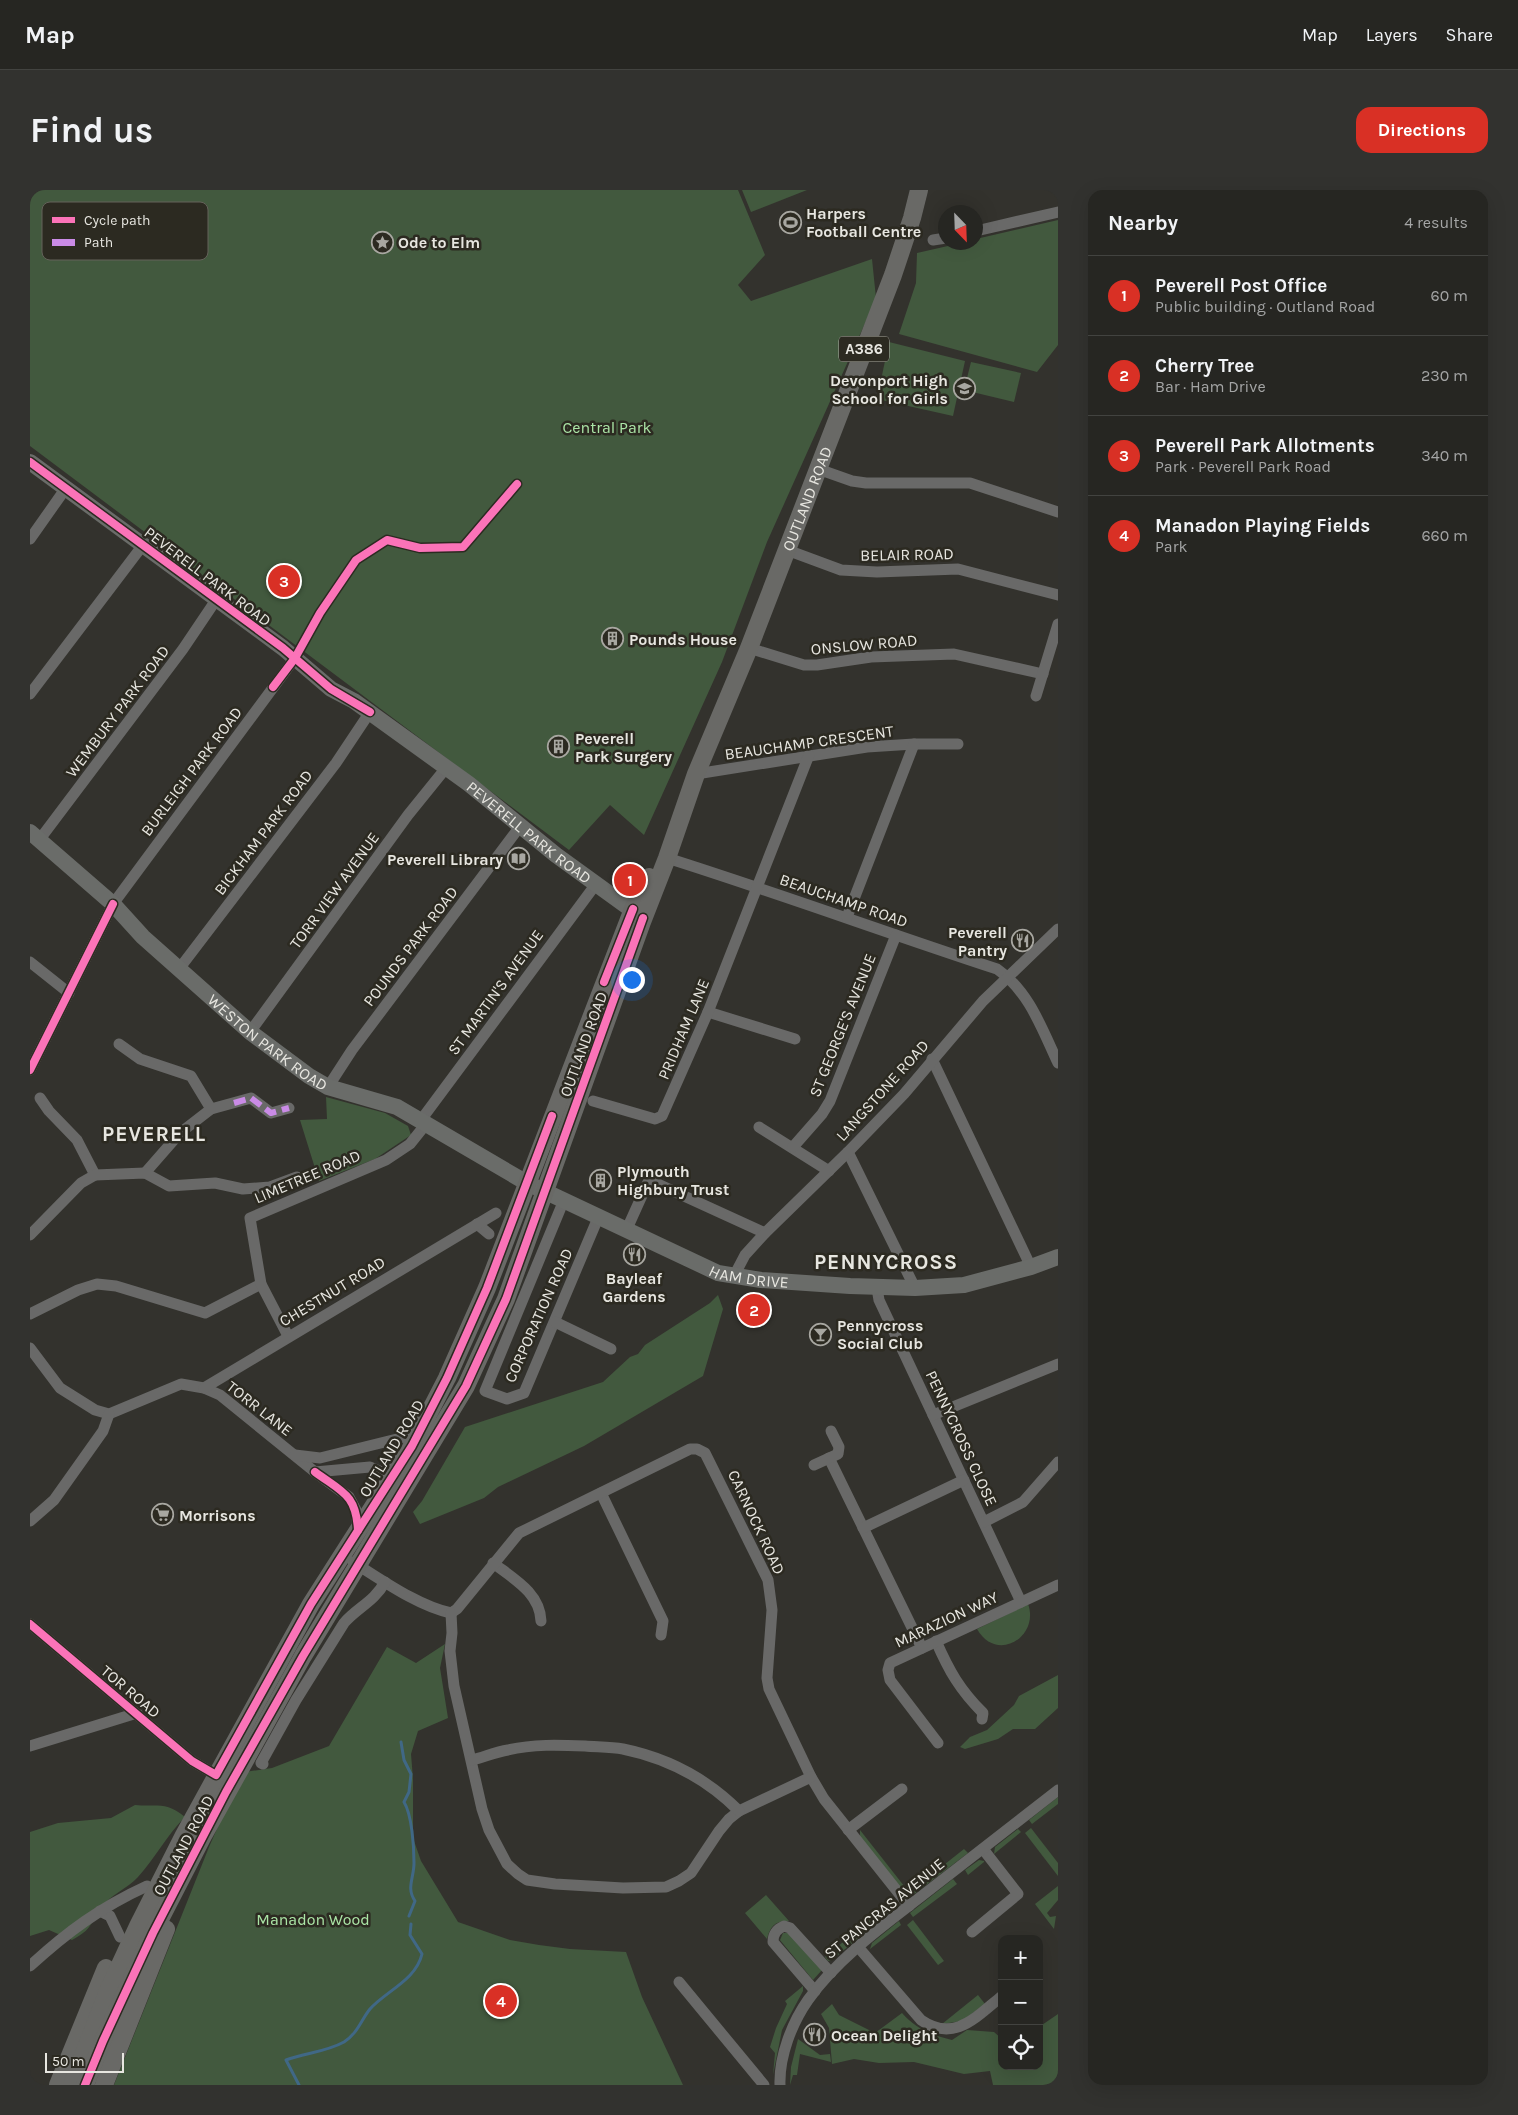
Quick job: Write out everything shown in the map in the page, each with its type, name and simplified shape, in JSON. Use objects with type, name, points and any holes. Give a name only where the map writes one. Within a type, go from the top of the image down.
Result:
[{"type":"main road","name":"OUTLAND ROAD","points":[[80,2081],[108,1991],[184,1834],[311,1604],[342,1554],[358,1530],[400,1480],[466,1386],[506,1299],[638,914],[667,858],[696,774],[749,648],[893,276],[919,190]]},
{"type":"main road","name":"OUTLAND ROAD","points":[[80,2081],[102,2040],[153,1932],[203,1836],[303,1656],[358,1564],[400,1480],[412,1446],[447,1378],[486,1290],[527,1183],[638,914],[686,804]]},
{"type":"main road","points":[[58,2085],[93,1995],[120,1937],[147,1886],[184,1834]]},
{"type":"main road","points":[[104,2085],[203,1836]]},
{"type":"street","points":[[983,229],[1058,212]]},
{"type":"street","points":[[933,240],[938,239]]},
{"type":"street","name":"PEVERELL PARK ROAD","points":[[30,462],[295,658],[331,689],[370,712],[446,768],[596,884],[638,914]]},
{"type":"street","points":[[818,469],[852,481],[866,483],[970,483],[1058,512]]},
{"type":"street","points":[[30,540],[66,488]]},
{"type":"street","points":[[30,694],[143,545]]},
{"type":"street","name":"BELAIR ROAD","points":[[787,550],[841,570],[877,572],[958,568],[1058,595]]},
{"type":"street","name":"WEMBURY PARK ROAD","points":[[35,836],[183,649],[216,600]]},
{"type":"street","points":[[1036,696],[1058,624]]},
{"type":"street","name":"ONSLOW ROAD","points":[[749,648],[804,666],[870,656],[940,653],[954,654],[1043,674]]},
{"type":"street","name":"BURLEIGH PARK ROAD","points":[[30,1070],[113,904],[295,658]]},
{"type":"street","name":"BICKHAM PARK ROAD","points":[[179,970],[336,763],[370,712]]},
{"type":"street","points":[[847,917],[914,744]]},
{"type":"street","name":"BEAUCHAMP CRESCENT","points":[[696,774],[758,766],[809,755],[867,747],[958,744]]},
{"type":"street","name":"PRIDHAM LANE","points":[[593,1101],[655,1119],[662,1116],[708,1012],[809,755]]},
{"type":"street","name":"TORR VIEW AVENUE","points":[[250,1032],[408,815],[446,768]]},
{"type":"street","name":"POUNDS PARK ROAD","points":[[328,1087],[352,1050],[521,825]]},
{"type":"street","name":"WESTON PARK ROAD","points":[[35,836],[113,904],[143,937],[179,970],[250,1032],[309,1076],[328,1087],[397,1107],[527,1183],[544,1190]]},
{"type":"street","name":"BEAUCHAMP ROAD","points":[[667,858],[758,887],[997,969],[1024,993],[1058,1063]]},
{"type":"street","name":"ST MARTIN'S AVENUE","points":[[424,1122],[596,884]]},
{"type":"street","name":"LANGSTONE ROAD","points":[[734,1276],[745,1255],[765,1233],[904,1094],[983,1001],[1058,929]]},
{"type":"street","name":"ST GEORGE'S AVENUE","points":[[793,1147],[822,1114],[830,1101],[896,935]]},
{"type":"street","points":[[30,962],[69,993]]},
{"type":"street","points":[[708,1012],[795,1039]]},
{"type":"street","points":[[119,1044],[140,1059],[191,1076],[211,1109]]},
{"type":"street","points":[[932,1059],[1031,1267]]},
{"type":"street","points":[[40,1098],[49,1111],[77,1140],[95,1175]]},
{"type":"street","points":[[145,1173],[180,1133],[211,1109],[251,1098],[271,1113],[289,1108]]},
{"type":"street","name":"LIMETREE ROAD","points":[[288,1336],[261,1284],[250,1218],[386,1160],[410,1144],[424,1122]]},
{"type":"street","points":[[759,1127],[829,1171]]},
{"type":"street","points":[[848,1152],[915,1288]]},
{"type":"street","points":[[30,1235],[81,1182],[95,1175],[145,1173],[169,1186],[215,1182],[243,1189],[270,1187],[297,1177]]},
{"type":"street","points":[[626,1231],[649,1180],[765,1233]]},
{"type":"street","name":"HAM DRIVE","points":[[544,1190],[598,1218],[718,1273],[734,1276],[877,1288],[915,1288],[964,1285],[1031,1267],[1058,1257]]},
{"type":"street","name":"CORPORATION ROAD","points":[[564,1200],[485,1391],[507,1399],[524,1393],[598,1218]]},
{"type":"street","name":"CHESTNUT ROAD","points":[[204,1388],[496,1213]]},
{"type":"street","points":[[477,1224],[489,1234]]},
{"type":"street","points":[[30,1314],[78,1290],[97,1284],[116,1286],[205,1314],[261,1284]]},
{"type":"street","name":"PENNYCROSS CLOSE","points":[[877,1288],[879,1300],[1021,1602]]},
{"type":"street","points":[[555,1322],[611,1348]]},
{"type":"street","points":[[30,1348],[60,1388],[95,1410],[110,1414],[103,1431],[54,1500],[30,1521]]},
{"type":"street","points":[[933,1415],[1058,1364]]},
{"type":"street","name":"TORR LANE","points":[[110,1414],[181,1384],[204,1388],[220,1395],[349,1497],[356,1510],[358,1530]]},
{"type":"street","name":"TORR LANE","points":[[294,1454],[320,1458],[404,1437],[421,1429]]},
{"type":"street","points":[[814,1465],[838,1454],[838,1447],[831,1431]]},
{"type":"street","name":"CARNOCK ROAD","points":[[451,1613],[519,1533],[690,1449],[697,1449],[705,1454],[768,1580],[772,1610],[767,1678],[769,1689],[811,1777],[824,1798],[909,1906]]},
{"type":"street","points":[[829,1458],[922,1648]]},
{"type":"street","points":[[984,1522],[1023,1502],[1058,1462]]},
{"type":"street","points":[[315,1472],[370,1467],[400,1480]]},
{"type":"street","points":[[863,1528],[964,1480]]},
{"type":"street","points":[[601,1493],[663,1621],[661,1635]]},
{"type":"street","points":[[342,1554],[385,1582],[437,1610],[451,1613],[450,1651],[454,1686],[482,1809],[489,1830],[507,1864],[527,1880],[623,1888],[666,1886],[679,1881],[691,1873],[729,1819],[739,1812],[811,1777]]},
{"type":"street","points":[[493,1563],[534,1597],[541,1609],[541,1621]]},
{"type":"street","points":[[263,1764],[261,1763],[296,1700],[344,1623],[350,1615],[373,1600],[385,1582]]},
{"type":"street","name":"MARAZION WAY","points":[[938,1742],[890,1680],[888,1670],[890,1663],[1058,1585]]},
{"type":"street","name":"TOR ROAD","points":[[30,1624],[192,1761],[216,1776]]},
{"type":"street","points":[[936,1642],[949,1671],[960,1688],[983,1713],[982,1719]]},
{"type":"street","points":[[30,1746],[137,1713]]},
{"type":"street","points":[[472,1760],[510,1749],[547,1744],[621,1749],[649,1756],[676,1767],[723,1795],[739,1812]]},
{"type":"street","points":[[848,1830],[902,1789]]},
{"type":"street","name":"ST PANCRAS AVENUE","points":[[780,2085],[788,2041],[800,2013],[830,1973],[909,1906],[1058,1790]]},
{"type":"street","points":[[972,1932],[1018,1894],[983,1849]]},
{"type":"street","name":"OUTLAND ROAD","points":[[30,1966],[55,1943],[100,1911],[115,1901],[147,1886]]},
{"type":"street","points":[[100,1911],[110,1916],[120,1937]]},
{"type":"street","points":[[815,1991],[774,1942],[773,1936],[776,1931],[784,1926],[790,1928],[830,1973]]},
{"type":"street","points":[[859,1948],[921,2020],[931,2027],[952,2030],[962,2026],[998,1999]]},
{"type":"street","points":[[679,1982],[692,1989],[764,2085]]},
{"type":"green space","name":"Central Park","points":[[30,190],[738,190],[765,255],[738,285],[751,301],[872,259],[876,298],[767,542],[722,662],[644,835],[610,805],[569,850],[30,446]]},
{"type":"green space","points":[[742,190],[807,190],[751,212]]},
{"type":"green space","points":[[1058,220],[1058,345],[1037,372],[899,334],[916,283],[917,253],[938,248],[938,250],[983,250],[983,237]]},
{"type":"green space","points":[[889,342],[965,361],[953,416],[877,399]]},
{"type":"green space","points":[[971,362],[1021,373],[1014,402],[964,390]]},
{"type":"green space","points":[[326,1097],[385,1113],[408,1126],[411,1135],[375,1159],[319,1181],[300,1120],[327,1119]]},
{"type":"green space","points":[[718,1295],[723,1309],[703,1376],[584,1446],[498,1487],[484,1498],[420,1524],[413,1512],[422,1501],[465,1427],[603,1382],[630,1357],[638,1354],[645,1345],[710,1303]]},
{"type":"green space","points":[[1028,1604],[1030,1616],[1028,1626],[1015,1642],[1005,1645],[995,1644],[985,1639],[977,1629]]},
{"type":"green space","name":"Manadon Wood","points":[[445,1644],[440,1668],[448,1718],[418,1731],[411,1754],[413,1838],[421,1861],[458,1922],[510,1940],[570,1949],[626,1952],[642,1997],[683,2085],[114,2085],[209,1847],[245,1772],[272,1768],[329,1746],[387,1647],[416,1663]]},
{"type":"green space","points":[[1058,1675],[1058,1708],[1035,1729],[1013,1729],[998,1739],[965,1749],[960,1747],[970,1737],[987,1730],[1014,1705],[1019,1696]]},
{"type":"green space","points":[[1058,1797],[1058,1804],[1032,1824],[1029,1820]]},
{"type":"green space","points":[[135,1805],[167,1807],[185,1817],[172,1831],[138,1877],[105,1903],[84,1933],[72,1940],[49,1930],[30,1936],[30,1832],[58,1823],[111,1818]]},
{"type":"green space","points":[[1031,1828],[1058,1863],[1058,1876],[1025,1833]]},
{"type":"green space","points":[[1018,1829],[1021,1832],[994,1854],[995,1847]]},
{"type":"green space","points":[[860,1830],[908,1891],[904,1893],[860,1838]]},
{"type":"green space","points":[[964,1849],[968,1853],[913,1895],[911,1891]]},
{"type":"green space","points":[[979,1860],[984,1862],[968,1875],[965,1870]]},
{"type":"green space","points":[[953,1879],[957,1884],[913,1917],[910,1913]]},
{"type":"green space","points":[[1058,1886],[1058,1900],[1047,1913],[1050,1917],[1056,1916],[1054,1929],[1035,1904]]},
{"type":"green space","points":[[766,1895],[789,1921],[774,1925],[767,1939],[745,1913]]},
{"type":"green space","points":[[894,1900],[895,1905],[893,1909],[832,1960],[828,1961],[825,1957]]},
{"type":"green space","points":[[913,1920],[944,1961],[938,1965],[907,1925]]},
{"type":"green space","points":[[899,1921],[901,1925],[870,1949],[872,1943]]},
{"type":"green space","points":[[783,1933],[789,1933],[822,1970],[813,1980],[780,1940]]},
{"type":"green space","points":[[803,1986],[803,1991],[782,2030],[773,2075],[775,2053],[770,2047],[787,2004],[785,2001]]},
{"type":"green space","points":[[978,1995],[985,2004],[962,2021],[942,2024]]},
{"type":"green space","points":[[832,2004],[839,2015],[875,2033],[902,2013],[907,2019],[925,2031],[952,2040],[967,2030],[994,2032],[998,2036],[998,2070],[1043,2070],[1043,2024],[1058,2014],[1058,2085],[993,2085],[990,2071],[964,2074],[914,2062],[879,2063],[854,2059],[832,2064],[829,2028],[821,2014]]},
{"type":"green space","points":[[798,2039],[820,2055],[830,2054],[831,2062],[800,2054],[797,2075],[793,2075],[790,2085],[791,2067]]},
{"type":"waterway","points":[[401,1742],[404,1760],[411,1774],[409,1792],[404,1802],[411,1823],[414,1849],[411,1892],[415,1901],[409,1916]]},
{"type":"waterway","points":[[299,2085],[286,2060],[330,2048],[344,2042],[356,2031],[370,2009],[414,1971],[422,1954],[410,1935],[411,1924]]},
{"type":"marked path","points":[[234,1103],[251,1098],[271,1113],[289,1108]]},
{"type":"cycle path","points":[[30,462],[283,648],[331,689],[370,712]]},
{"type":"cycle path","points":[[273,687],[295,658],[320,613],[356,560],[387,540],[420,548],[463,547],[517,484]]},
{"type":"cycle path","points":[[30,1070],[113,904]]},
{"type":"cycle path","points":[[604,982],[633,909]]},
{"type":"cycle path","points":[[85,2085],[103,2041],[153,1933],[226,1792],[303,1656],[466,1386],[506,1299],[643,918]]},
{"type":"cycle path","points":[[30,1624],[192,1761],[216,1775],[311,1604],[412,1446],[447,1378],[487,1288],[552,1116]]},
{"type":"cycle path","points":[[315,1472],[340,1490],[351,1501],[357,1518],[358,1530]]},
{"type":"place","name":"Harpers Football Centre","points":[[790,222]]},
{"type":"place","name":"Ode to Elm","points":[[382,242]]},
{"type":"place","name":"Devonport High School for Girls","points":[[964,389]]},
{"type":"place","name":"Peverell Park Allotments","points":[[284,581]]},
{"type":"place","name":"Pounds House","points":[[613,639]]},
{"type":"place","name":"Peverell Park Surgery","points":[[559,747]]},
{"type":"place","name":"Peverell Library","points":[[519,859]]},
{"type":"place","name":"Peverell Post Office","points":[[630,880]]},
{"type":"place","name":"Peverell Pantry","points":[[1023,941]]},
{"type":"place","name":"Plymouth Highbury Trust","points":[[601,1180]]},
{"type":"place","name":"Bayleaf Gardens","points":[[634,1254]]},
{"type":"place","name":"Cherry Tree","points":[[754,1310]]},
{"type":"place","name":"Pennycross Social Club","points":[[821,1334]]},
{"type":"place","name":"Morrisons","points":[[163,1515]]},
{"type":"place","name":"Manadon Playing Fields","points":[[501,2001]]},
{"type":"place","name":"Ocean Delight","points":[[815,2035]]},
{"type":"district","name":"PEVERELL","points":[[154,1134]]},
{"type":"district","name":"PENNYCROSS","points":[[886,1262]]}]
